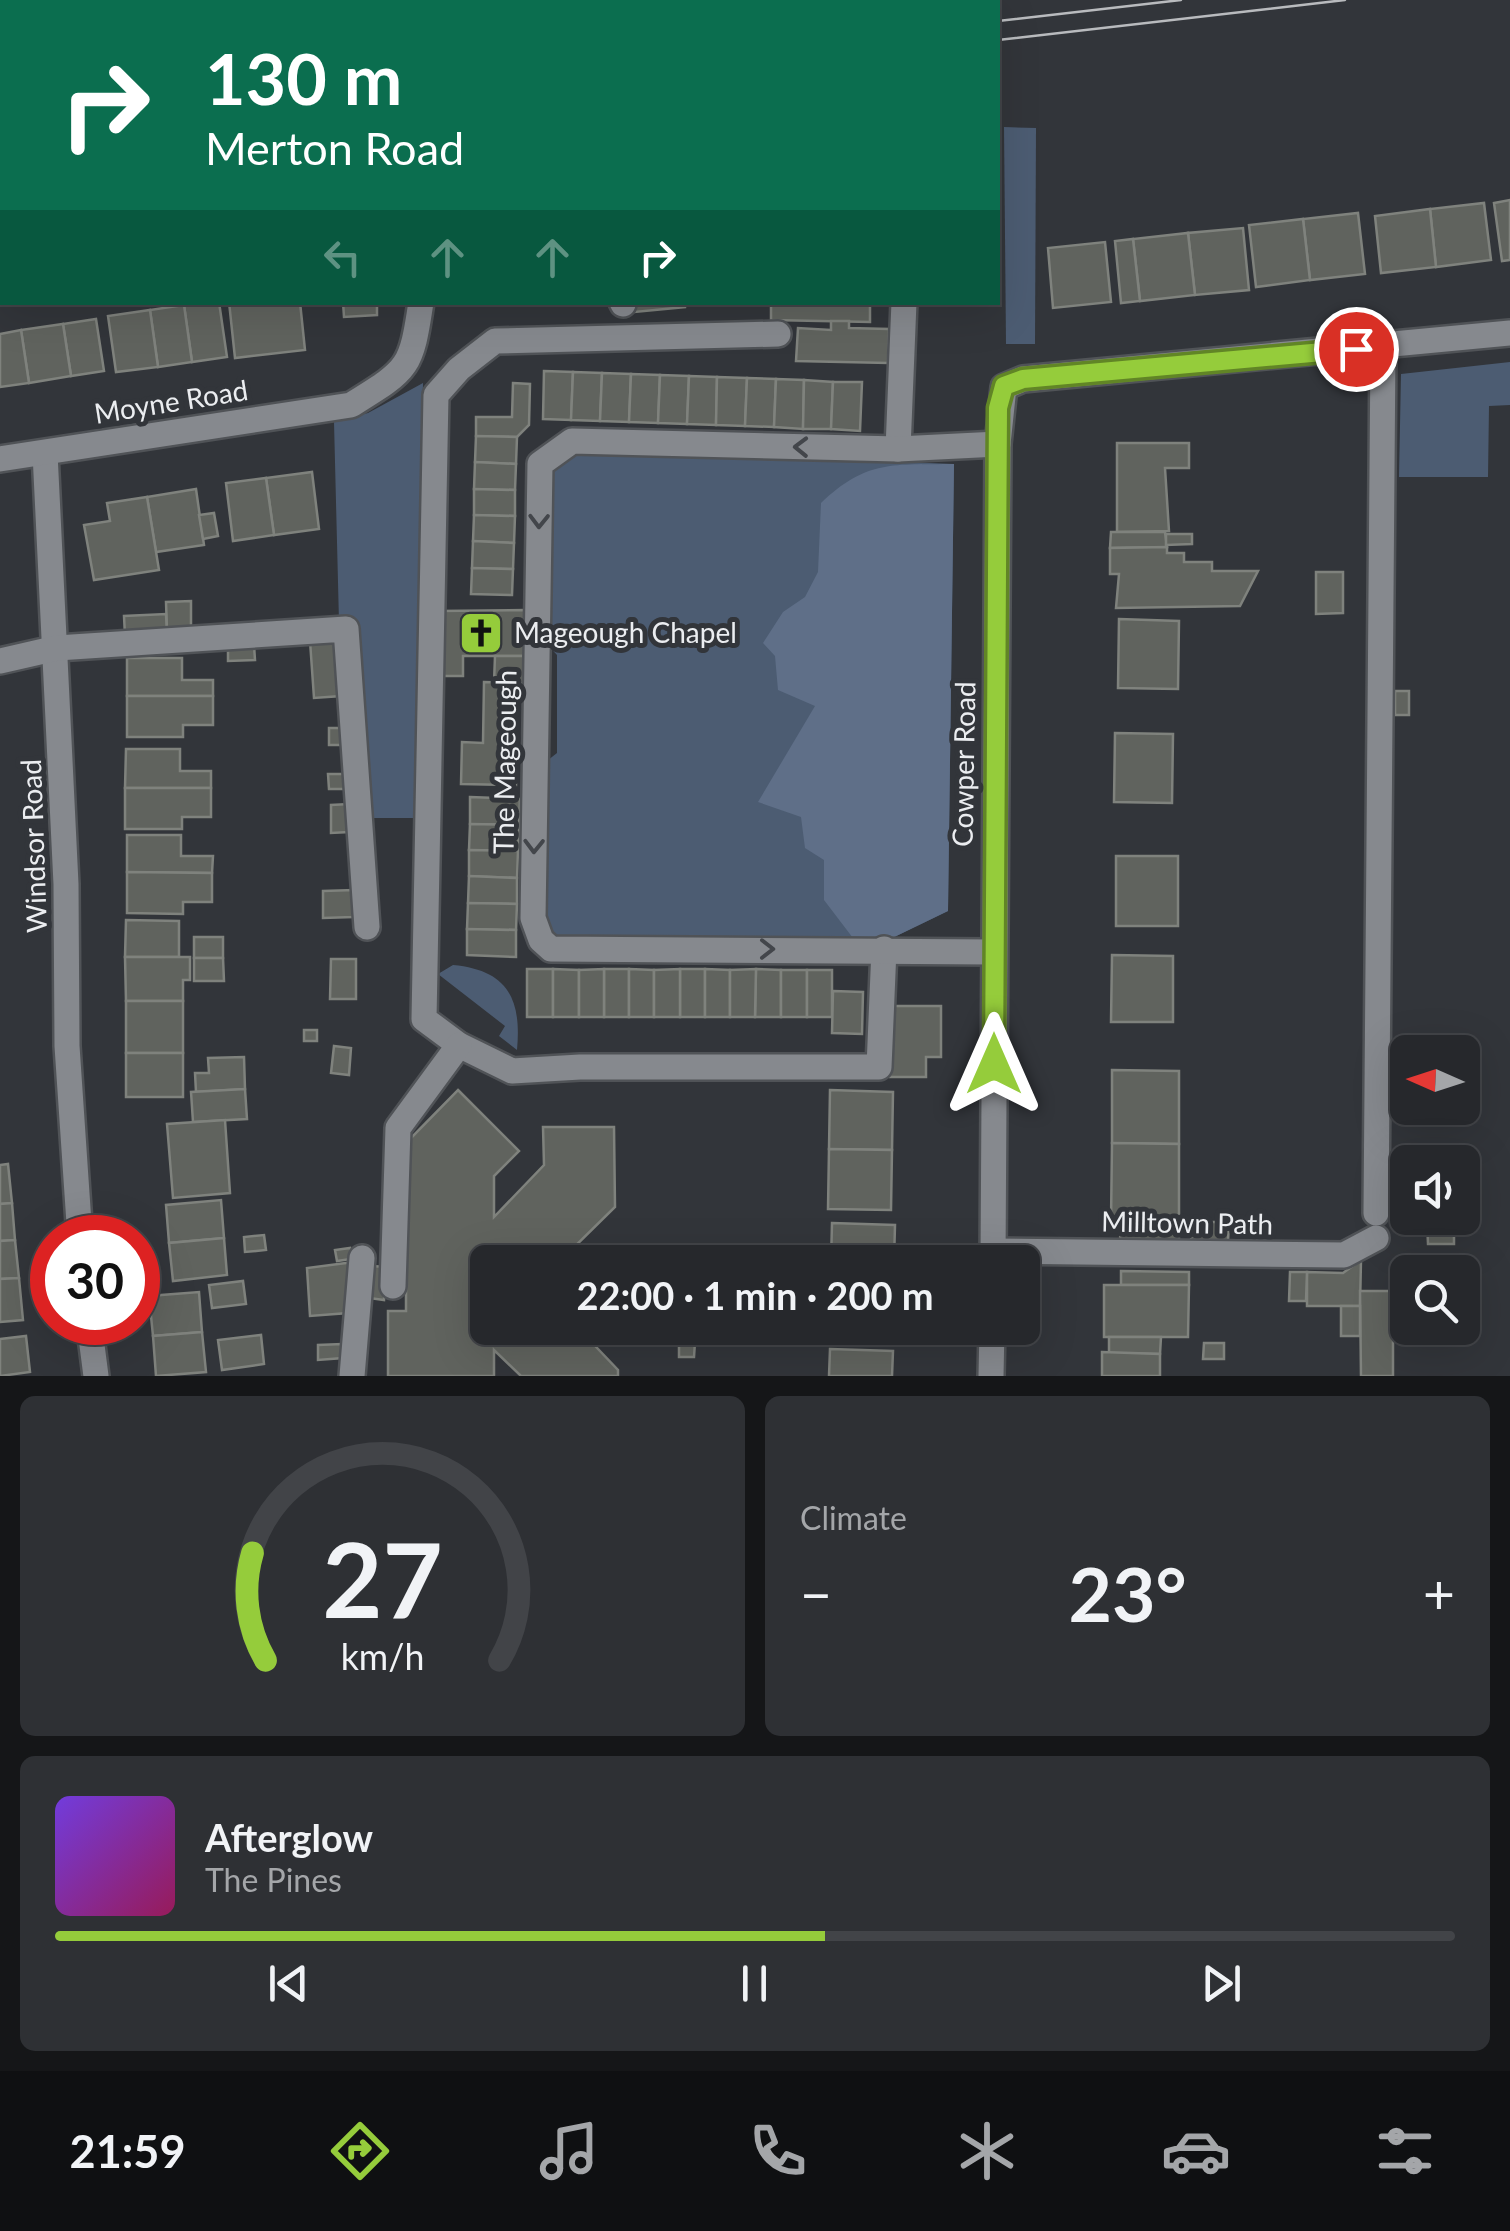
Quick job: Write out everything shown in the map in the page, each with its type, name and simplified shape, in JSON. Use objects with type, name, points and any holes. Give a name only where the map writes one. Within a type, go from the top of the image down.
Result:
[{"type":"street","name":"Moyne Road","points":[[0,459],[351,404],[396,377],[413,357],[421,305]]},
{"type":"street","points":[[898,450],[904,305]]},
{"type":"street","points":[[1383,346],[1510,333]]},
{"type":"street","points":[[778,334],[496,342],[459,370],[436,395],[424,1020],[459,1045],[512,1071],[580,1066],[878,1067],[884,949]]},
{"type":"street","name":"Cowper Road","points":[[993,1245],[998,444],[1004,386],[1023,379],[1383,346]]},
{"type":"street","name":"Milltown Path","points":[[1040,1257],[1344,1255],[1376,1225],[1383,346]]},
{"type":"street","name":"The Mageough","points":[[994,952],[552,949],[541,940],[532,918],[540,464],[572,441],[898,450],[998,444]]},
{"type":"street","name":"Windsor Road","points":[[45,453],[57,648],[67,1046],[78,1215]]},
{"type":"street","points":[[0,661],[57,648],[346,629],[367,928]]},
{"type":"street","points":[[393,1286],[398,1128],[459,1045]]},
{"type":"street","points":[[352,1376],[362,1258]]},
{"type":"street","points":[[92,1345],[96,1376]]},
{"type":"street","points":[[991,1376],[992,1345]]},
{"type":"shaded area","points":[[1004,127],[1036,128],[1035,344],[1006,344]]},
{"type":"shaded area","points":[[1510,362],[1510,405],[1489,406],[1488,477],[1399,477],[1401,374]]},
{"type":"shaded area","points":[[423,383],[416,818],[365,818],[339,622],[334,422],[368,413]]},
{"type":"shaded area","points":[[574,448],[954,464],[948,911],[886,941],[564,943],[543,922],[543,764],[557,753],[557,655],[544,641],[546,472]]},
{"type":"shaded area","points":[[954,464],[948,911],[886,941],[856,942],[824,900],[824,860],[805,848],[801,817],[758,802],[815,706],[778,690],[775,656],[763,643],[783,612],[805,597],[818,572],[821,503],[853,478],[882,467]]},
{"type":"shaded area","points":[[453,965],[486,973],[507,990],[517,1015],[517,1050],[499,1036],[505,1026],[438,974]]},
{"type":"building","points":[[1510,200],[1510,260],[1502,261],[1494,203]]},
{"type":"building","points":[[1484,203],[1491,260],[1436,267],[1430,209]]},
{"type":"building","points":[[1430,209],[1436,267],[1381,273],[1375,216]]},
{"type":"building","points":[[1358,213],[1365,274],[1310,280],[1303,219]]},
{"type":"building","points":[[1303,219],[1310,280],[1256,287],[1249,225]]},
{"type":"building","points":[[1243,228],[1249,290],[1195,295],[1188,233]]},
{"type":"building","points":[[1188,233],[1195,295],[1140,301],[1133,239]]},
{"type":"building","points":[[1133,239],[1140,301],[1121,303],[1115,241]]},
{"type":"building","points":[[1105,242],[1111,302],[1053,308],[1048,248]]},
{"type":"building","points":[[184,305],[219,305],[227,357],[192,362]]},
{"type":"building","points":[[184,305],[192,362],[158,367],[150,310]]},
{"type":"building","points":[[229,305],[300,305],[305,350],[235,358]]},
{"type":"building","points":[[343,305],[377,305],[377,315],[344,317]]},
{"type":"building","points":[[634,305],[685,305],[685,307],[635,312]]},
{"type":"building","points":[[771,305],[870,305],[870,322],[771,320]]},
{"type":"building","points":[[150,310],[158,367],[116,372],[108,316]]},
{"type":"building","points":[[96,319],[104,371],[71,376],[63,324]]},
{"type":"building","points":[[831,321],[849,321],[849,328],[889,329],[888,363],[796,361],[798,328],[831,330]]},
{"type":"building","points":[[63,324],[71,376],[29,383],[21,330]]},
{"type":"building","points":[[21,330],[29,383],[0,387],[0,334]]},
{"type":"building","points":[[544,371],[573,372],[571,420],[543,419]]},
{"type":"building","points":[[573,372],[602,373],[600,421],[571,420]]},
{"type":"building","points":[[602,373],[631,374],[629,422],[600,421]]},
{"type":"building","points":[[631,374],[660,375],[658,423],[629,422]]},
{"type":"building","points":[[660,375],[689,376],[687,424],[658,423]]},
{"type":"building","points":[[689,376],[717,377],[716,425],[687,424]]},
{"type":"building","points":[[717,377],[747,378],[745,426],[716,425]]},
{"type":"building","points":[[747,378],[776,379],[774,427],[745,426]]},
{"type":"building","points":[[776,379],[804,380],[803,429],[774,427]]},
{"type":"building","points":[[804,380],[833,382],[831,429],[803,429]]},
{"type":"building","points":[[833,382],[862,382],[860,431],[831,429]]},
{"type":"building","points":[[513,383],[530,384],[529,425],[517,437],[476,436],[476,417],[512,417]]},
{"type":"building","points":[[476,436],[517,437],[516,464],[475,462]]},
{"type":"building","points":[[1117,443],[1189,443],[1189,468],[1165,468],[1169,531],[1117,532]]},
{"type":"building","points":[[475,462],[516,464],[515,490],[474,489]]},
{"type":"building","points":[[312,472],[319,529],[274,535],[266,478]]},
{"type":"building","points":[[266,478],[274,535],[233,541],[226,483]]},
{"type":"building","points":[[196,489],[204,545],[156,552],[147,497]]},
{"type":"building","points":[[474,489],[515,490],[515,516],[474,515]]},
{"type":"building","points":[[147,497],[159,570],[94,580],[84,525],[110,521],[107,503]]},
{"type":"building","points":[[214,513],[218,536],[203,539],[199,515]]},
{"type":"building","points":[[474,515],[515,516],[514,543],[473,541]]},
{"type":"building","points":[[1111,532],[1165,532],[1167,547],[1110,548]]},
{"type":"building","points":[[1166,534],[1192,534],[1192,544],[1166,545]]},
{"type":"building","points":[[473,541],[514,543],[513,569],[472,568]]},
{"type":"building","points":[[1167,547],[1167,553],[1184,553],[1184,562],[1212,562],[1212,571],[1258,571],[1240,606],[1116,608],[1119,574],[1110,574],[1110,548]]},
{"type":"building","points":[[472,568],[513,569],[512,595],[471,594]]},
{"type":"building","points":[[1316,572],[1343,572],[1343,613],[1316,614]]},
{"type":"building","points":[[191,601],[191,630],[167,631],[166,602]]},
{"type":"building","name":"Mageough Chapel","points":[[525,610],[524,656],[463,656],[463,676],[438,676],[438,611]]},
{"type":"building","points":[[166,614],[167,635],[125,636],[124,616]]},
{"type":"building","points":[[1119,619],[1179,621],[1178,689],[1118,688]]},
{"type":"building","points":[[337,639],[341,696],[314,698],[310,641]]},
{"type":"building","points":[[254,645],[255,660],[228,661],[228,646]]},
{"type":"building","points":[[495,656],[524,656],[523,683],[494,683]]},
{"type":"building","points":[[127,658],[182,658],[182,680],[213,680],[213,696],[127,696]]},
{"type":"building","points":[[484,682],[517,683],[516,785],[461,784],[462,742],[483,743]]},
{"type":"building","points":[[1395,691],[1409,691],[1409,715],[1395,715]]},
{"type":"building","points":[[127,696],[213,696],[213,725],[183,725],[183,737],[127,737]]},
{"type":"building","points":[[329,728],[343,728],[345,745],[329,745]]},
{"type":"building","points":[[1115,733],[1173,734],[1172,803],[1114,802]]},
{"type":"building","points":[[126,749],[180,749],[180,771],[211,771],[211,788],[125,788]]},
{"type":"building","points":[[328,774],[347,774],[348,789],[329,789]]},
{"type":"building","points":[[125,788],[211,788],[211,817],[182,817],[182,829],[125,829]]},
{"type":"building","points":[[470,797],[520,799],[519,825],[470,824]]},
{"type":"building","points":[[349,804],[349,832],[331,833],[331,805]]},
{"type":"building","points":[[470,824],[519,825],[518,851],[469,850]]},
{"type":"building","points":[[127,835],[181,835],[181,856],[213,856],[212,873],[127,872]]},
{"type":"building","points":[[469,850],[518,851],[517,878],[469,876]]},
{"type":"building","points":[[1116,856],[1178,856],[1178,926],[1116,926]]},
{"type":"building","points":[[127,872],[212,873],[212,902],[183,902],[183,914],[127,913]]},
{"type":"building","points":[[469,876],[517,878],[517,904],[468,903]]},
{"type":"building","points":[[354,890],[353,917],[323,918],[323,891]]},
{"type":"building","points":[[468,903],[517,904],[516,930],[467,929]]},
{"type":"building","points":[[126,920],[179,921],[179,957],[125,957]]},
{"type":"building","points":[[467,929],[516,930],[516,957],[467,955]]},
{"type":"building","points":[[194,937],[223,937],[223,958],[194,958]]},
{"type":"building","points":[[1112,955],[1173,956],[1173,1022],[1111,1022]]},
{"type":"building","points":[[125,957],[190,957],[190,980],[183,980],[183,1001],[126,1001]]},
{"type":"building","points":[[194,958],[223,958],[224,981],[194,981]]},
{"type":"building","points":[[331,959],[356,959],[356,999],[330,999]]},
{"type":"building","points":[[527,969],[553,969],[553,1017],[527,1017]]},
{"type":"building","points":[[553,969],[579,970],[579,1017],[553,1017]]},
{"type":"building","points":[[604,969],[629,969],[629,1017],[604,1017]]},
{"type":"building","points":[[604,969],[604,1017],[579,1017],[579,970]]},
{"type":"building","points":[[629,969],[654,970],[654,1017],[629,1017]]},
{"type":"building","points":[[680,969],[705,969],[705,1017],[680,1017]]},
{"type":"building","points":[[680,969],[680,1017],[654,1017],[654,970]]},
{"type":"building","points":[[705,969],[730,970],[730,1017],[705,1017]]},
{"type":"building","points":[[756,969],[781,970],[781,1017],[755,1017]]},
{"type":"building","points":[[756,969],[755,1017],[730,1017],[730,970]]},
{"type":"building","points":[[781,970],[807,970],[807,1017],[781,1017]]},
{"type":"building","points":[[807,970],[832,970],[832,1017],[807,1017]]},
{"type":"building","points":[[833,991],[863,992],[862,1034],[832,1033]]},
{"type":"building","points":[[126,1001],[183,1001],[183,1053],[126,1053]]},
{"type":"building","points":[[890,1006],[941,1006],[941,1057],[926,1057],[926,1077],[890,1077]]},
{"type":"building","points":[[304,1030],[317,1030],[317,1041],[304,1041]]},
{"type":"building","points":[[334,1046],[351,1048],[349,1075],[331,1073]]},
{"type":"building","points":[[126,1053],[183,1053],[183,1097],[126,1097]]},
{"type":"building","points":[[244,1057],[245,1089],[196,1092],[195,1073],[209,1073],[208,1058]]},
{"type":"building","points":[[1112,1070],[1179,1071],[1179,1144],[1112,1143]]},
{"type":"building","points":[[245,1089],[247,1119],[193,1122],[191,1092]]},
{"type":"building","points":[[458,1090],[519,1151],[494,1176],[494,1217],[544,1165],[543,1127],[614,1127],[615,1207],[576,1245],[470,1245],[470,1345],[594,1345],[618,1370],[618,1376],[521,1376],[494,1350],[494,1376],[388,1376],[388,1311],[406,1311],[406,1143]]},
{"type":"building","points":[[830,1090],[893,1092],[892,1150],[829,1149]]},
{"type":"building","points":[[225,1120],[230,1193],[173,1198],[167,1124]]},
{"type":"building","points":[[1112,1143],[1179,1144],[1179,1240],[1120,1240],[1121,1222],[1111,1222]]},
{"type":"building","points":[[829,1149],[892,1150],[891,1210],[828,1209]]},
{"type":"building","points":[[8,1164],[12,1203],[0,1204],[0,1165]]},
{"type":"building","points":[[221,1200],[224,1238],[169,1243],[166,1205]]},
{"type":"building","points":[[12,1203],[15,1240],[0,1241],[0,1204]]},
{"type":"building","points":[[1192,1222],[1229,1222],[1228,1241],[1191,1241]]},
{"type":"building","points":[[832,1223],[895,1225],[894,1245],[831,1245]]},
{"type":"building","points":[[264,1235],[266,1250],[245,1252],[244,1237]]},
{"type":"building","points":[[1428,1235],[1454,1235],[1454,1244],[1428,1244]]},
{"type":"building","points":[[224,1238],[227,1275],[173,1281],[169,1243]]},
{"type":"building","points":[[15,1240],[19,1278],[0,1279],[0,1241]]},
{"type":"building","points":[[350,1248],[351,1259],[337,1261],[335,1250]]},
{"type":"building","points":[[1361,1260],[1360,1306],[1307,1306],[1307,1272],[1343,1273]]},
{"type":"building","points":[[354,1262],[348,1313],[310,1316],[307,1268]]},
{"type":"building","points":[[372,1266],[386,1267],[384,1300],[369,1298]]},
{"type":"building","points":[[1121,1271],[1189,1272],[1189,1285],[1121,1285]]},
{"type":"building","points":[[1290,1272],[1307,1272],[1306,1301],[1289,1301]]},
{"type":"building","points":[[19,1278],[23,1320],[0,1322],[0,1279]]},
{"type":"building","points":[[243,1281],[246,1304],[212,1308],[209,1285]]},
{"type":"building","points":[[1104,1285],[1189,1285],[1188,1337],[1104,1337]]},
{"type":"building","points":[[1360,1291],[1390,1291],[1393,1376],[1361,1376]]},
{"type":"building","points":[[199,1292],[202,1332],[160,1335],[160,1295]]},
{"type":"building","points":[[1341,1306],[1360,1306],[1360,1336],[1341,1336]]},
{"type":"building","points":[[202,1332],[206,1372],[156,1376],[154,1345],[160,1345],[160,1335]]},
{"type":"building","points":[[261,1335],[264,1364],[222,1370],[218,1340]]},
{"type":"building","points":[[26,1336],[30,1372],[0,1376],[0,1339]]},
{"type":"building","points":[[1109,1337],[1161,1337],[1160,1354],[1109,1353]]},
{"type":"building","points":[[1204,1343],[1224,1343],[1224,1359],[1203,1359]]},
{"type":"building","points":[[342,1344],[343,1358],[318,1360],[318,1345]]},
{"type":"building","points":[[679,1345],[695,1345],[694,1357],[679,1357]]},
{"type":"building","points":[[830,1349],[893,1351],[892,1376],[829,1376]]},
{"type":"building","points":[[1102,1352],[1160,1354],[1160,1376],[1102,1376]]},
{"type":"tram line","points":[[1000,21],[1181,0]]},
{"type":"tram line","points":[[1000,40],[1345,0]]},
{"type":"place","name":"Mageough Chapel","points":[[481,633]]},
{"type":"route","points":[[994,1064],[992,867],[998,408],[1004,386],[1023,379],[1356,349]]}]
